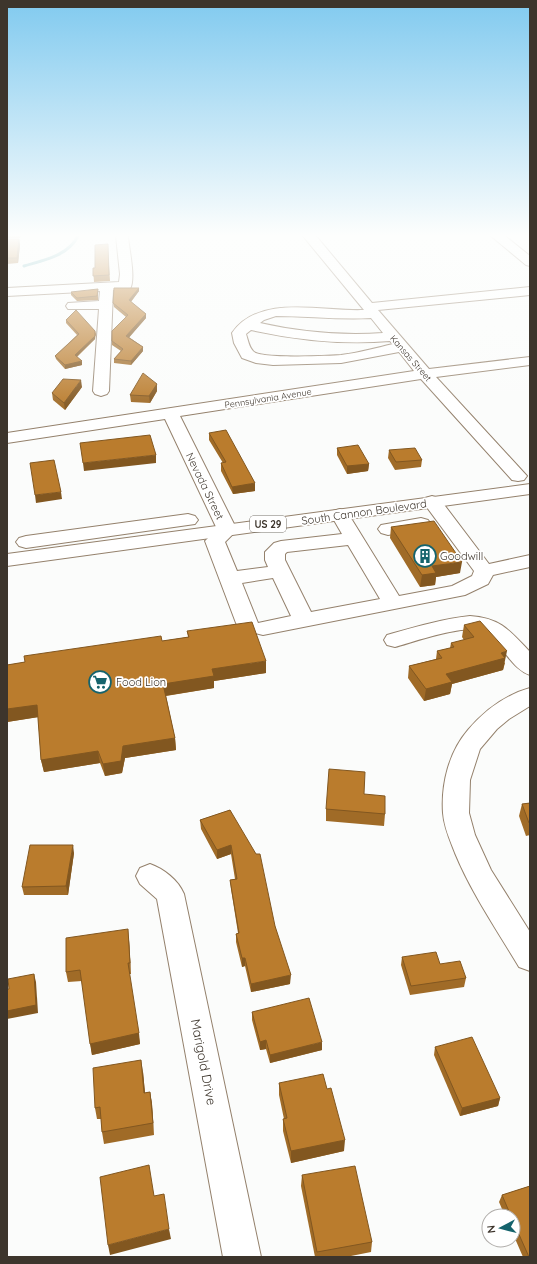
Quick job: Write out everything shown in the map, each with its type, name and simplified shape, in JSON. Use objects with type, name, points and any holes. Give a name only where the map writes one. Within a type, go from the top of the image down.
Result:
[{"type":"street","points":[[101,391],[107,295]]},
{"type":"street","name":"Kansas Street","points":[[358,295],[425,374],[527,484]]},
{"type":"street","points":[[397,342],[341,359],[273,361],[256,359],[247,355],[241,343],[239,333],[259,317],[274,312],[315,312],[353,315],[371,310],[497,295]]},
{"type":"street","points":[[73,306],[107,305]]},
{"type":"street","points":[[248,325],[302,335],[397,342]]},
{"type":"street","name":"Pennsylvania Avenue","points":[[7,438],[425,374],[530,361]]},
{"type":"street","name":"Nevada Street","points":[[170,413],[223,523],[216,541],[230,578],[255,626],[304,620]]},
{"type":"street","name":"South Cannon Boulevard","points":[[7,560],[223,523],[340,515],[432,502],[527,484]]},
{"type":"street","name":"South Cannon Boulevard","points":[[7,545],[223,523],[527,484]]},
{"type":"street","points":[[432,502],[484,571]]},
{"type":"street","points":[[340,515],[393,603]]},
{"type":"street","points":[[388,529],[446,521]]},
{"type":"street","points":[[354,538],[281,547],[275,552],[275,560],[304,620],[458,591],[481,580],[484,571]]},
{"type":"street","points":[[484,571],[530,561]]},
{"type":"street","points":[[230,578],[280,571]]},
{"type":"street","points":[[395,640],[453,625],[477,622],[492,627],[530,667]]},
{"type":"street","points":[[530,696],[500,713],[488,722],[469,746],[457,780],[456,813],[461,835],[479,876],[530,958]]},
{"type":"street","name":"Marigold Drive","points":[[150,876],[170,894],[242,1257]]},
{"type":"building","points":[[74,295],[97,295],[97,296],[77,298]]},
{"type":"building","points":[[114,295],[133,295],[129,300],[146,314],[126,336],[143,347],[131,361],[114,359],[123,349],[112,341],[112,331],[128,315],[113,303]]},
{"type":"building","points":[[76,310],[95,331],[95,336],[75,355],[82,361],[65,365],[55,356],[79,334],[66,320]]},
{"type":"building","points":[[143,373],[157,384],[149,396],[130,395]]},
{"type":"building","points":[[63,379],[81,380],[64,403],[52,393]]},
{"type":"building","points":[[226,430],[255,483],[232,487],[221,463],[226,462],[209,433]]},
{"type":"building","points":[[150,435],[156,455],[83,463],[80,443]]},
{"type":"building","points":[[358,445],[369,464],[347,466],[337,448]]},
{"type":"building","points":[[415,448],[422,460],[396,462],[389,450]]},
{"type":"building","points":[[54,460],[61,492],[35,495],[30,463]]},
{"type":"building","name":"Goodwill","points":[[434,521],[462,562],[432,566],[436,573],[422,575],[391,527]]},
{"type":"building","points":[[480,621],[507,651],[501,653],[505,658],[446,674],[452,682],[426,689],[409,666],[442,658],[437,651],[454,647],[451,643],[474,637],[464,625]]},
{"type":"building","points":[[252,622],[266,661],[212,669],[214,676],[163,684],[175,738],[123,746],[121,761],[103,764],[98,751],[41,760],[37,705],[7,709],[7,665],[25,662],[24,656],[161,636],[162,641],[189,637],[187,631]]},
{"type":"building","points":[[329,769],[365,772],[364,794],[385,796],[385,814],[326,809]]},
{"type":"building","points":[[530,803],[530,823],[529,823],[522,804]]},
{"type":"building","points":[[230,810],[256,854],[260,854],[275,926],[291,975],[251,984],[245,958],[242,958],[236,934],[239,933],[230,880],[237,879],[231,845],[217,850],[200,820]]},
{"type":"building","points":[[30,845],[73,845],[66,886],[22,887]]},
{"type":"building","points":[[128,929],[130,963],[128,963],[139,1033],[90,1044],[80,970],[66,972],[66,938]]},
{"type":"building","points":[[436,952],[440,964],[460,961],[466,978],[411,986],[402,957]]},
{"type":"building","points":[[34,974],[36,1005],[7,1011],[7,989],[9,989],[8,979]]},
{"type":"building","points":[[309,998],[322,1042],[270,1055],[266,1040],[260,1042],[252,1012]]},
{"type":"building","points":[[472,1037],[500,1098],[462,1108],[435,1047]]},
{"type":"building","points":[[141,1060],[144,1093],[150,1092],[153,1123],[102,1132],[100,1107],[95,1108],[93,1068]]},
{"type":"building","points":[[323,1074],[327,1089],[331,1088],[345,1140],[291,1151],[283,1119],[287,1118],[279,1083]]},
{"type":"building","points":[[149,1165],[154,1196],[164,1194],[169,1229],[108,1245],[100,1177]]},
{"type":"building","points":[[355,1166],[372,1242],[317,1252],[302,1175]]},
{"type":"building","points":[[530,1186],[530,1257],[521,1239],[521,1208],[508,1208],[502,1195]]},
{"type":"place","name":"Goodwill","points":[[425,556]]},
{"type":"place","name":"Food Lion","points":[[100,682]]}]
